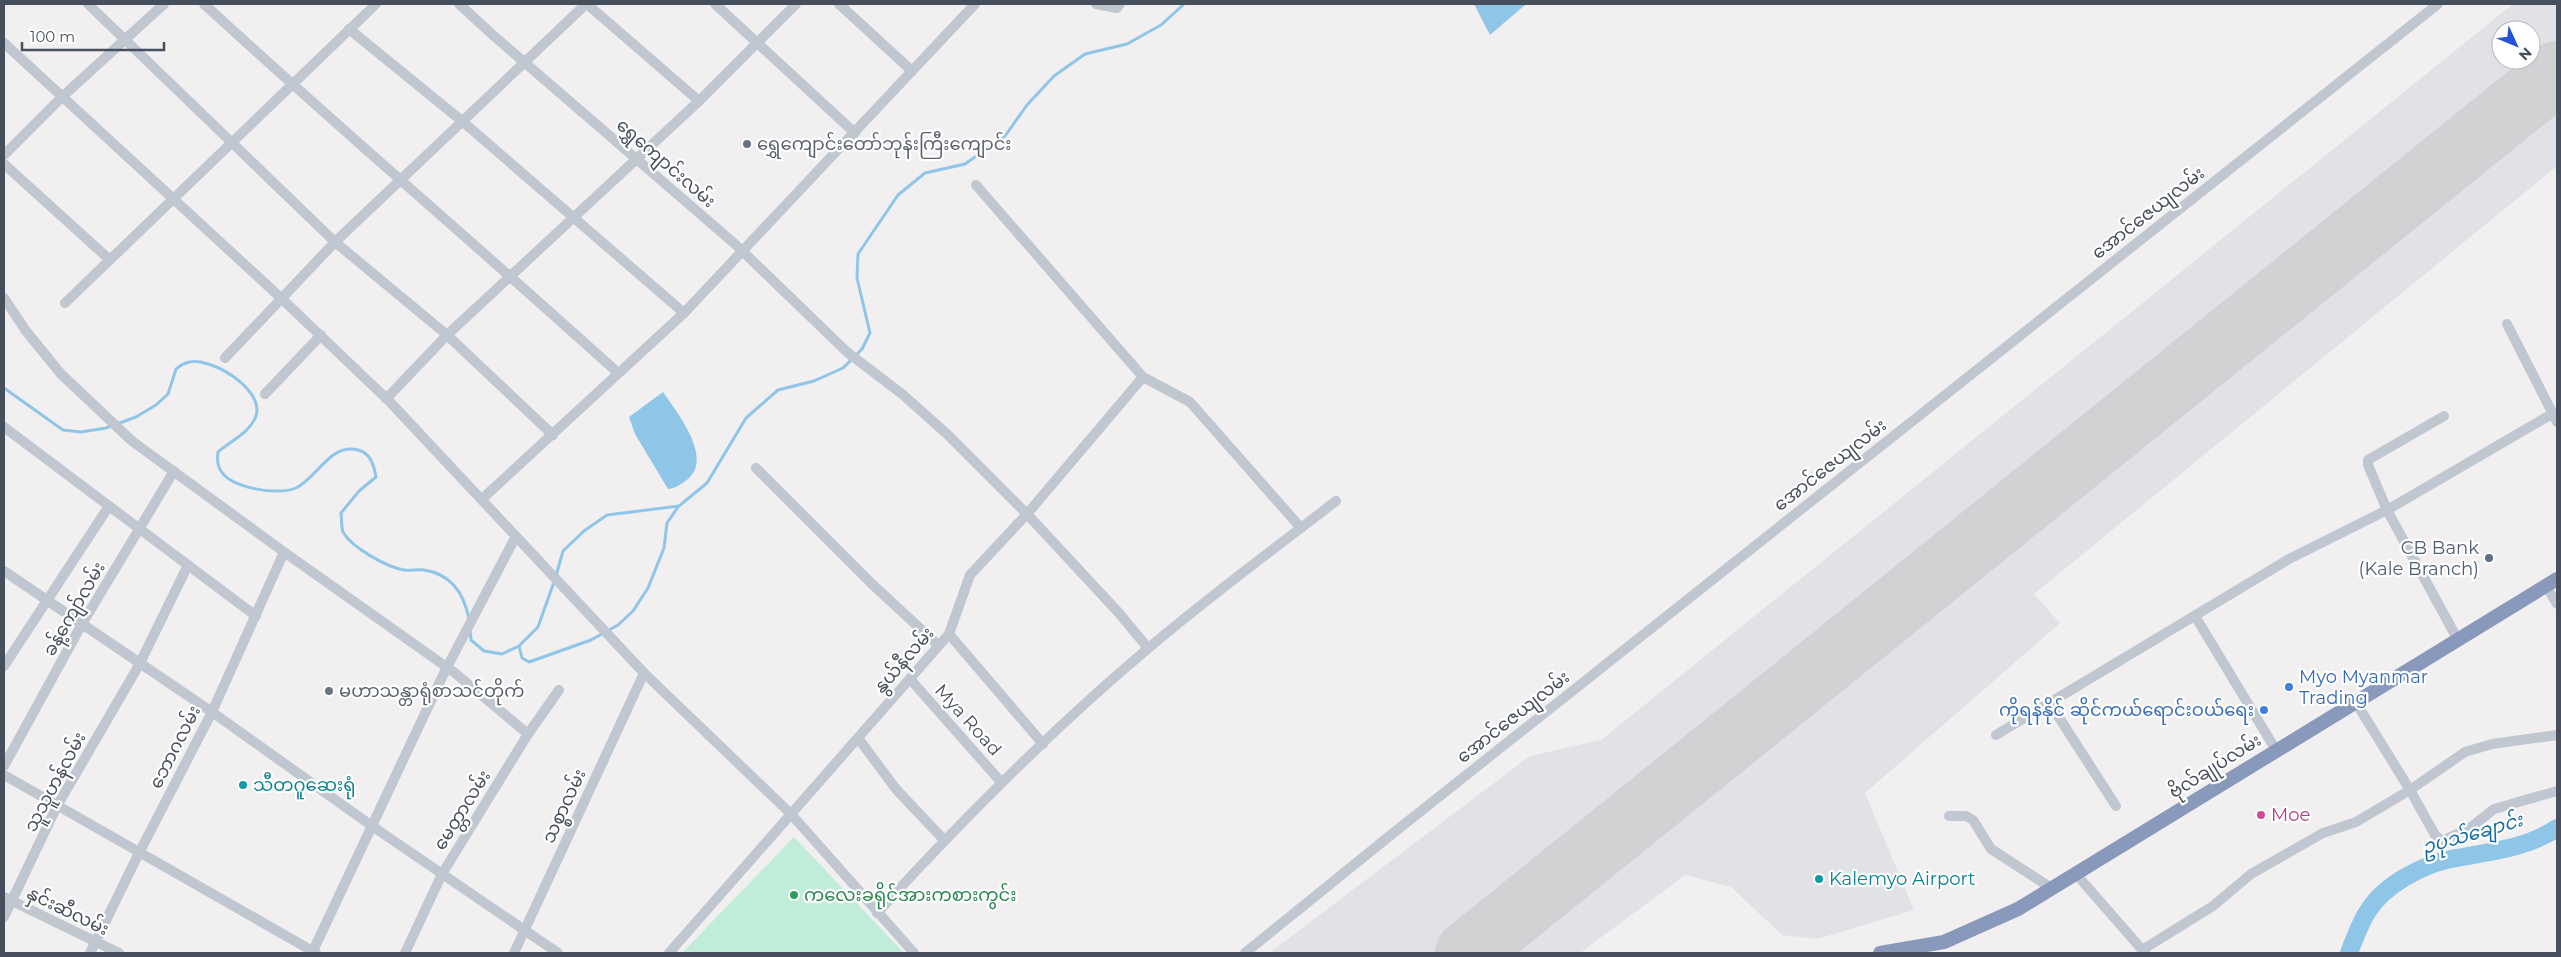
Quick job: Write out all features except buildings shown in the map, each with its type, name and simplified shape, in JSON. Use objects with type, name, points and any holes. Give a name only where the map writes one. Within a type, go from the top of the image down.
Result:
[{"type":"highway","name":"ဗိုလ်ချုပ်လမ်း","points":[[1880,953],[1944,942],[1963,935],[2000,918],[2053,889],[2355,701],[2551,582]]},
{"type":"street","points":[[88,4],[126,38],[336,242],[447,335],[553,435]]},
{"type":"street","points":[[4,155],[62,97],[164,4]]},
{"type":"street","points":[[204,4],[398,180],[510,276],[618,373]]},
{"type":"street","points":[[65,303],[376,4]]},
{"type":"street","name":"ရွှေကျောင်းလမ်း","points":[[459,4],[742,251],[860,364],[902,394],[947,434],[1027,514],[1118,612],[1148,648]]},
{"type":"street","points":[[225,358],[281,298],[398,180],[586,4],[699,101]]},
{"type":"street","points":[[715,4],[855,133]]},
{"type":"street","points":[[386,398],[447,335],[699,101],[796,4]]},
{"type":"street","points":[[840,4],[912,71]]},
{"type":"street","points":[[1096,4],[1117,8],[1120,4]]},
{"type":"street","name":"အောင်ဇေယျလမ်း","points":[[1245,953],[1392,834],[2438,4]]},
{"type":"street","points":[[482,499],[684,313],[855,133],[970,5]]},
{"type":"street","points":[[349,29],[462,121],[684,313]]},
{"type":"street","points":[[4,43],[321,335],[386,398],[482,499],[562,588],[600,624],[644,673],[791,814],[914,953]]},
{"type":"street","points":[[4,164],[110,260]]},
{"type":"street","points":[[976,185],[1144,377],[1190,402],[1301,528]]},
{"type":"street","points":[[4,298],[26,331],[61,374],[132,441],[284,552],[447,667],[528,734]]},
{"type":"street","points":[[1996,735],[2290,559],[2387,510],[2555,418],[2507,324]]},
{"type":"street","points":[[265,394],[321,335]]},
{"type":"street","name":"နွယ်နီလမ်း","points":[[669,953],[949,634],[970,575],[1027,514],[1144,377]]},
{"type":"street","points":[[2444,416],[2368,460],[2387,510],[2458,640]]},
{"type":"street","points":[[4,427],[256,616]]},
{"type":"street","points":[[756,468],[872,584],[938,645]]},
{"type":"street","name":"ခန့်ကျော်လမ်း","points":[[4,766],[82,624],[174,471]]},
{"type":"street","points":[[877,913],[944,840],[1001,782],[1148,648],[1214,594],[1336,501]]},
{"type":"street","points":[[4,666],[45,600],[109,506]]},
{"type":"street","points":[[4,774],[314,953],[447,667],[516,538]]},
{"type":"street","name":"ဘောဂလမ်း","points":[[90,953],[138,853],[212,712],[284,552]]},
{"type":"street","name":"သူသူဟန်လမ်း","points":[[4,917],[8,899],[57,806],[139,665],[188,566]]},
{"type":"street","points":[[4,571],[139,665],[212,712],[372,826],[523,931],[558,953]]},
{"type":"street","points":[[2551,582],[2557,604]]},
{"type":"street","points":[[2195,616],[2276,750]]},
{"type":"street","points":[[949,634],[1043,744]]},
{"type":"street","name":"သစ္စာလမ်း","points":[[514,953],[644,673]]},
{"type":"street","name":"Mya Road","points":[[910,679],[1001,782]]},
{"type":"street","name":"မေတ္တာလမ်း","points":[[405,953],[442,874],[528,734],[559,690]]},
{"type":"street","points":[[2355,701],[2410,790],[2435,835],[2442,841],[2470,828],[2494,809],[2557,791]]},
{"type":"street","points":[[2050,702],[2116,806]]},
{"type":"street","points":[[2076,874],[2144,952],[2212,906],[2250,874],[2323,833],[2356,822],[2410,790],[2465,752],[2492,744],[2557,736]]},
{"type":"street","points":[[858,738],[896,789],[944,840]]},
{"type":"street","points":[[1949,816],[1966,816],[1973,820],[1991,849],[2053,889]]},
{"type":"street","name":"နှင်းဆီလမ်း","points":[[8,899],[119,953]]},
{"type":"shaded area","points":[[2513,4],[2557,4],[2557,166],[2034,594],[2060,623],[1865,793],[1914,910],[1817,939],[1782,935],[1731,887],[1685,875],[1580,953],[1269,953],[1530,756],[1601,740],[2491,22],[2491,70],[2541,70],[2541,20],[2493,20]]},
{"type":"green space","name":"ကလေးခရိုင်အားကစားကွင်း","points":[[794,837],[904,953],[682,953]]},
{"type":"water","points":[[1474,4],[1524,4],[1525,5],[1490,35]]},
{"type":"water","points":[[663,392],[690,435],[697,459],[695,470],[688,479],[676,487],[668,489],[635,434],[629,417]]},
{"type":"waterway","points":[[556,576],[563,551],[584,531],[607,515],[679,506],[707,483],[746,418],[778,390],[814,381],[843,368],[862,349],[870,333],[857,278],[858,254],[898,195],[925,173],[965,164],[1005,136],[1027,105],[1054,76],[1085,54],[1127,44],[1161,25],[1184,4]]},
{"type":"waterway","points":[[4,388],[63,430],[81,432],[106,428],[136,417],[156,405],[168,394],[176,369],[183,364],[196,362],[220,369],[244,385],[252,395],[256,406],[256,416],[249,427],[218,452],[217,460],[221,471],[226,477],[234,482],[256,489],[267,491],[288,490],[304,483],[325,462],[340,451],[348,449],[358,450],[366,454],[371,460],[376,477],[359,491],[341,513],[343,532],[354,544],[370,556],[389,565],[404,570],[433,572],[449,580],[460,593],[469,619]]},
{"type":"waterway","points":[[519,646],[522,658],[529,662],[591,640],[618,625],[633,611],[648,588],[664,548],[667,523],[678,507]]},
{"type":"waterway","points":[[470,630],[471,640],[484,651],[502,654],[519,646],[538,627],[554,582]]},
{"type":"waterway","name":"ဥပုသ်ချောင်း","points":[[2349,953],[2360,926],[2375,902],[2394,885],[2416,871],[2451,859],[2519,845],[2532,841],[2557,828]]},
{"type":"runway","points":[[1467,953],[2557,73]]},
{"type":"place","name":"ရွှေကျောင်းတော်ဘုန်းကြီးကျောင်း","points":[[747,144]]},
{"type":"place","name":"CB Bank (Kale Branch)","points":[[2489,558]]},
{"type":"place","name":"Myo Myanmar Trading","points":[[2289,687]]},
{"type":"place","name":"မဟာသန္တာရုံစာသင်တိုက်","points":[[329,691]]},
{"type":"place","name":"ကိုရန်နိုင် ဆိုင်ကယ်ရောင်းဝယ်ရေး","points":[[2264,710]]},
{"type":"place","name":"သီတဂူဆေးရုံ","points":[[243,785]]},
{"type":"place","name":"Moe","points":[[2261,815]]},
{"type":"place","name":"Kalemyo Airport","points":[[1819,879]]},
{"type":"place","name":"ကလေးခရိုင်အားကစားကွင်း","points":[[794,895]]}]
